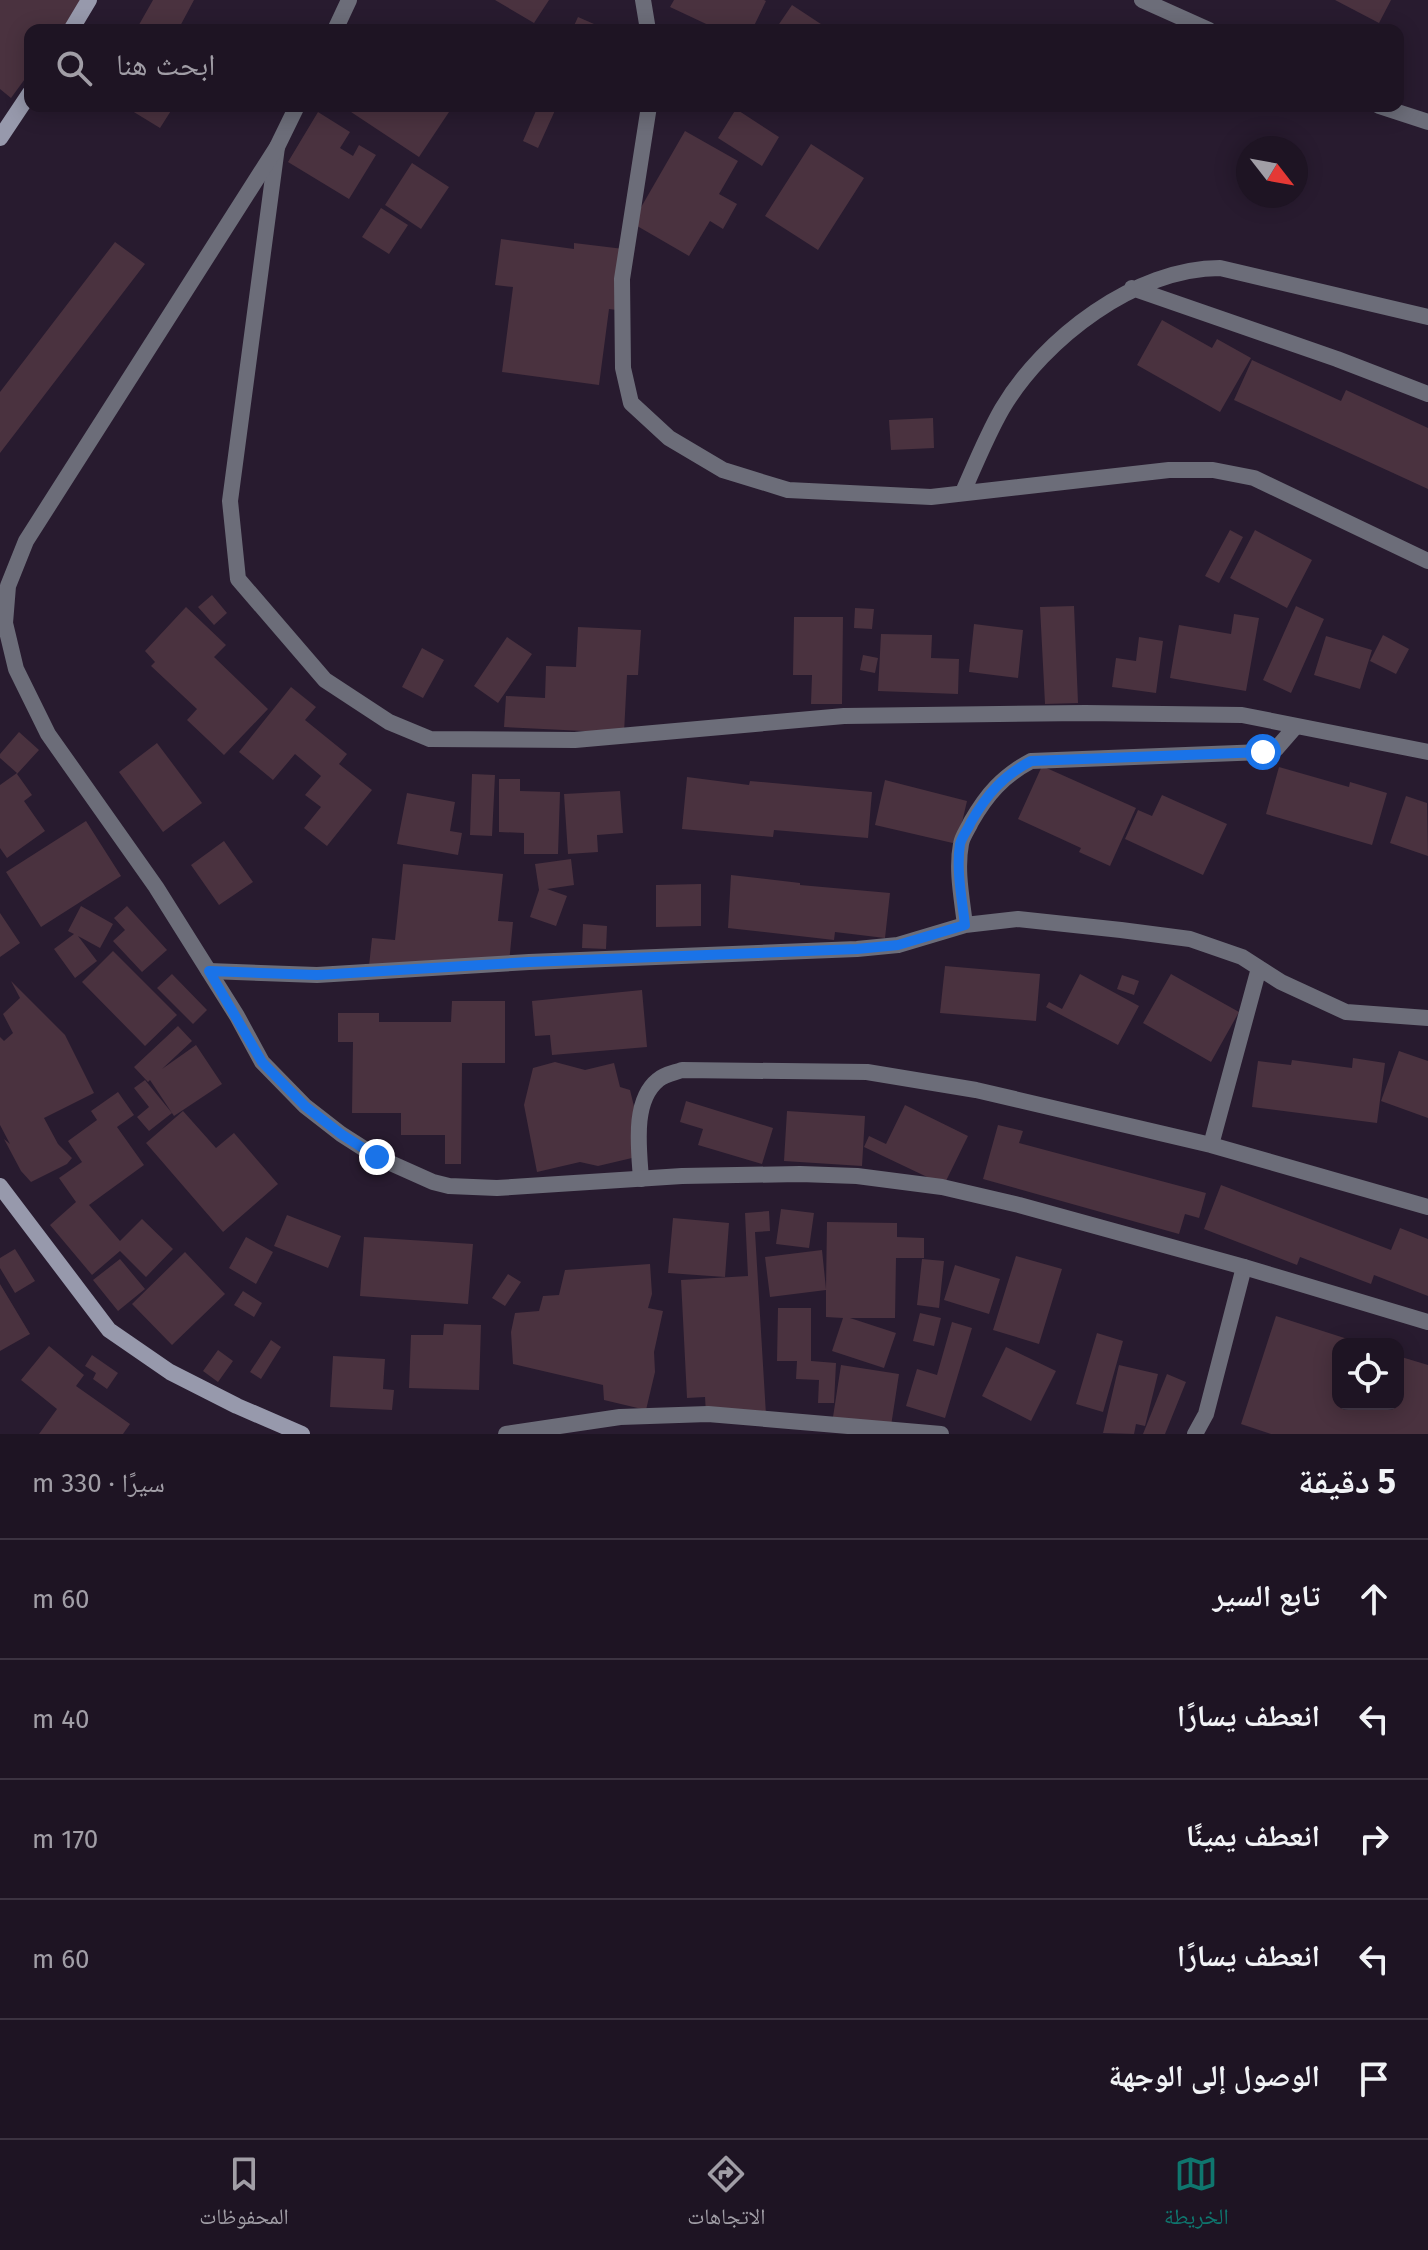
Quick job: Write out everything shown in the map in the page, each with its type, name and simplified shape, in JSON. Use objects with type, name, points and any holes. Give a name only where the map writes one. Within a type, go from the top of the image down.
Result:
[{"type":"main road","points":[[75,24],[89,0]]},
{"type":"main road","points":[[0,138],[24,102]]},
{"type":"main road","points":[[0,1186],[109,1330],[170,1372],[302,1434]]},
{"type":"street","points":[[338,24],[349,0]]},
{"type":"street","points":[[643,0],[647,24]]},
{"type":"street","points":[[1142,0],[1196,24]]},
{"type":"street","points":[[294,112],[277,147],[26,541],[8,586],[5,623],[16,669],[48,734],[156,887],[262,1062],[305,1106],[341,1134],[377,1157],[449,1186],[497,1188],[800,1174],[857,1176],[942,1187],[1244,1267],[1428,1322]]},
{"type":"street","points":[[648,112],[622,279],[623,368],[631,403],[669,438],[723,470],[788,490],[931,497],[1043,487],[1169,470],[1213,470],[1254,478],[1428,561]]},
{"type":"street","points":[[1397,112],[1428,122]]},
{"type":"street","points":[[277,147],[230,501],[238,579],[325,680],[389,722],[430,739],[575,740],[844,716],[1242,715],[1428,752]]},
{"type":"street","points":[[963,492],[1002,409],[1023,380],[1058,340],[1132,288],[1194,268],[1220,268],[1428,317]]},
{"type":"street","points":[[1132,288],[1428,394]]},
{"type":"street","points":[[965,925],[959,874],[961,842],[981,804],[1011,771],[1031,761],[1263,752],[1276,749],[1296,726]]},
{"type":"street","points":[[209,971],[317,975],[857,949],[898,945],[965,925],[1018,919],[1190,939],[1242,957],[1321,1002],[1346,1012],[1428,1018]]},
{"type":"street","points":[[1211,1145],[1259,968]]},
{"type":"street","points":[[641,1179],[639,1142],[644,1101],[658,1080],[682,1070],[867,1072],[976,1090],[1211,1145],[1428,1207]]},
{"type":"street","points":[[1195,1434],[1206,1414],[1244,1267]]},
{"type":"street","points":[[506,1434],[620,1417],[708,1414],[941,1434]]},
{"type":"building","points":[[0,0],[85,0],[67,24],[24,24],[24,80],[11,98],[0,89]]},
{"type":"building","points":[[153,0],[194,0],[181,24],[139,24]]},
{"type":"building","points":[[495,0],[549,0],[534,23]]},
{"type":"building","points":[[674,0],[766,1],[755,24],[706,24],[670,7]]},
{"type":"building","points":[[1335,0],[1391,0],[1379,23]]},
{"type":"building","points":[[792,5],[821,24],[779,24]]},
{"type":"building","points":[[578,17],[594,24],[575,24]]},
{"type":"building","points":[[134,112],[170,112],[160,128]]},
{"type":"building","points":[[318,112],[350,132],[340,148],[353,156],[359,145],[376,155],[349,199],[288,162]]},
{"type":"building","points":[[351,112],[449,112],[419,157]]},
{"type":"building","points":[[535,112],[554,112],[538,148],[523,141]]},
{"type":"building","points":[[734,112],[741,112],[779,137],[762,166],[718,138]]},
{"type":"building","points":[[685,131],[738,161],[719,194],[737,204],[723,229],[710,221],[689,256],[632,223]]},
{"type":"building","points":[[811,144],[864,178],[818,250],[765,216]]},
{"type":"building","points":[[412,163],[449,187],[421,229],[385,205]]},
{"type":"building","points":[[381,208],[408,225],[389,254],[362,237]]},
{"type":"building","points":[[501,239],[574,249],[574,243],[632,250],[624,311],[609,309],[599,385],[502,372],[513,287],[495,285]]},
{"type":"building","points":[[115,242],[145,264],[0,453],[0,392]]},
{"type":"building","points":[[1162,320],[1212,348],[1217,339],[1251,358],[1220,412],[1137,365]]},
{"type":"building","points":[[1252,360],[1341,401],[1346,390],[1428,428],[1428,489],[1234,400]]},
{"type":"building","points":[[933,418],[934,448],[891,450],[889,420]]},
{"type":"building","points":[[1230,530],[1243,537],[1219,583],[1205,576]]},
{"type":"building","points":[[1255,530],[1312,560],[1287,608],[1230,578]]},
{"type":"building","points":[[212,595],[227,613],[214,625],[198,607]]},
{"type":"building","points":[[1074,606],[1078,703],[1045,704],[1040,607]]},
{"type":"building","points":[[1296,606],[1324,619],[1291,693],[1263,680]]},
{"type":"building","points":[[186,607],[226,645],[214,657],[268,709],[224,755],[187,720],[197,709],[151,666],[155,662],[145,651]]},
{"type":"building","points":[[855,608],[874,609],[872,629],[854,628]]},
{"type":"building","points":[[1234,614],[1259,618],[1246,691],[1170,678],[1179,625],[1231,634]]},
{"type":"building","points":[[794,617],[843,617],[842,704],[811,704],[812,675],[793,675]]},
{"type":"building","points":[[974,624],[1023,630],[1018,678],[969,672]]},
{"type":"building","points":[[578,627],[641,630],[638,675],[627,675],[624,733],[504,727],[506,696],[545,698],[546,666],[576,667]]},
{"type":"building","points":[[881,634],[932,635],[931,658],[959,659],[958,694],[878,691]]},
{"type":"building","points":[[1383,635],[1409,649],[1396,674],[1370,661]]},
{"type":"building","points":[[1326,636],[1372,650],[1360,689],[1314,675]]},
{"type":"building","points":[[507,637],[532,654],[498,703],[474,686]]},
{"type":"building","points":[[1139,637],[1163,641],[1156,693],[1112,687],[1116,658],[1136,661]]},
{"type":"building","points":[[422,648],[444,660],[423,698],[402,687]]},
{"type":"building","points":[[863,655],[878,658],[875,673],[860,670]]},
{"type":"building","points":[[291,687],[316,707],[305,720],[347,754],[339,764],[372,790],[327,846],[304,828],[321,807],[305,795],[321,776],[295,754],[273,780],[239,752]]},
{"type":"building","points":[[19,732],[39,750],[17,774],[32,795],[24,801],[45,831],[7,858],[0,848],[0,785],[17,773],[0,758],[0,754]]},
{"type":"building","points":[[157,743],[202,803],[163,832],[119,772]]},
{"type":"building","points":[[1042,766],[1136,808],[1110,866],[1079,852],[1081,848],[1018,819]]},
{"type":"building","points":[[1279,767],[1349,787],[1350,782],[1387,793],[1372,845],[1266,814]]},
{"type":"building","points":[[472,774],[495,775],[492,836],[470,835]]},
{"type":"building","points":[[687,777],[749,785],[750,781],[872,792],[868,838],[774,830],[773,837],[682,829]]},
{"type":"building","points":[[499,779],[520,779],[520,791],[560,792],[558,854],[524,854],[524,833],[499,832]]},
{"type":"building","points":[[885,780],[967,801],[957,844],[875,825]]},
{"type":"building","points":[[620,791],[623,833],[597,835],[598,852],[568,854],[564,794]]},
{"type":"building","points":[[407,793],[455,802],[450,831],[462,833],[458,855],[397,844]]},
{"type":"building","points":[[1162,795],[1227,824],[1203,875],[1125,839],[1138,810],[1152,816]]},
{"type":"building","points":[[1406,796],[1427,803],[1428,856],[1390,843]]},
{"type":"building","points":[[86,821],[121,876],[41,927],[6,872]]},
{"type":"building","points":[[224,841],[253,882],[219,905],[191,865]]},
{"type":"building","points":[[571,859],[574,885],[547,889],[567,896],[556,926],[530,917],[539,890],[535,864]]},
{"type":"building","points":[[403,864],[503,874],[498,921],[513,922],[509,963],[369,966],[372,938],[395,940]]},
{"type":"building","points":[[731,875],[890,893],[885,938],[835,932],[834,940],[728,928]]},
{"type":"building","points":[[701,884],[701,926],[656,927],[656,885]]},
{"type":"building","points":[[81,906],[113,924],[100,948],[78,936],[97,961],[75,978],[54,949],[74,934],[68,931]]},
{"type":"building","points":[[127,906],[167,950],[142,972],[113,941],[125,930],[114,918]]},
{"type":"building","points":[[0,913],[20,943],[0,957]]},
{"type":"building","points":[[583,924],[607,926],[606,949],[582,948]]},
{"type":"building","points":[[113,951],[177,1015],[145,1046],[82,982]]},
{"type":"building","points":[[945,966],[1040,974],[1036,1021],[940,1013]]},
{"type":"building","points":[[172,974],[207,1010],[193,1024],[157,988]]},
{"type":"building","points":[[1080,974],[1139,1006],[1118,1045],[1046,1007],[1049,1002],[1062,1009]]},
{"type":"building","points":[[1171,974],[1239,1012],[1211,1062],[1143,1023]]},
{"type":"building","points":[[1122,975],[1139,981],[1134,995],[1117,989]]},
{"type":"building","points":[[11,981],[65,1035],[94,1093],[44,1118],[58,1144],[72,1158],[67,1164],[31,1182],[21,1171],[0,1125],[0,1037],[4,1041],[13,1033],[3,1014],[20,998]]},
{"type":"building","points":[[642,990],[647,1047],[552,1055],[550,1035],[535,1036],[532,1001]]},
{"type":"building","points":[[452,1001],[505,1001],[505,1063],[462,1063],[461,1164],[445,1164],[445,1135],[401,1135],[401,1113],[352,1113],[353,1042],[338,1042],[338,1013],[379,1013],[379,1022],[451,1022]]},
{"type":"building","points":[[178,1026],[192,1041],[162,1069],[196,1045],[222,1084],[174,1116],[150,1080],[148,1082],[134,1067]]},
{"type":"building","points":[[1399,1051],[1428,1061],[1428,1118],[1381,1101]]},
{"type":"building","points":[[1353,1058],[1385,1063],[1377,1123],[1252,1107],[1258,1061],[1291,1065],[1292,1060],[1352,1068]]},
{"type":"building","points":[[555,1062],[585,1070],[614,1063],[620,1087],[630,1090],[639,1127],[632,1158],[598,1166],[580,1162],[537,1172],[524,1105],[533,1068]]},
{"type":"building","points":[[145,1080],[172,1113],[149,1131],[137,1117],[149,1107],[134,1088]]},
{"type":"building","points":[[118,1092],[134,1115],[117,1127],[144,1165],[89,1205],[120,1241],[142,1219],[173,1249],[146,1277],[120,1251],[92,1275],[50,1225],[76,1202],[59,1178],[82,1162],[68,1141],[97,1120],[91,1111]]},
{"type":"building","points":[[686,1101],[773,1128],[762,1164],[698,1145],[703,1129],[680,1122]]},
{"type":"building","points":[[905,1105],[968,1136],[944,1185],[864,1147],[869,1136],[886,1144]]},
{"type":"building","points":[[183,1111],[216,1148],[234,1133],[278,1184],[223,1232],[146,1143]]},
{"type":"building","points":[[787,1111],[865,1116],[862,1166],[784,1161]]},
{"type":"building","points":[[998,1125],[1023,1131],[1019,1143],[1206,1193],[1199,1218],[1185,1214],[1179,1234],[983,1179]]},
{"type":"building","points":[[1221,1185],[1391,1250],[1400,1228],[1428,1239],[1428,1296],[1374,1275],[1371,1284],[1300,1257],[1297,1265],[1204,1229]]},
{"type":"building","points":[[781,1209],[814,1213],[809,1248],[776,1244]]},
{"type":"building","points":[[769,1211],[770,1231],[755,1232],[766,1415],[706,1414],[705,1397],[687,1398],[681,1280],[748,1276],[745,1213]]},
{"type":"building","points":[[287,1215],[341,1236],[328,1268],[274,1246]]},
{"type":"building","points":[[673,1218],[729,1223],[725,1277],[668,1273]]},
{"type":"building","points":[[827,1222],[897,1223],[897,1237],[924,1238],[924,1258],[896,1258],[895,1318],[850,1318],[896,1333],[884,1368],[832,1351],[843,1318],[826,1317],[826,1290],[770,1297],[765,1257],[822,1250],[826,1289]]},
{"type":"building","points":[[246,1237],[273,1252],[256,1284],[229,1268]]},
{"type":"building","points":[[364,1237],[473,1244],[468,1304],[360,1296]]},
{"type":"building","points":[[15,1249],[35,1281],[15,1293],[0,1268],[0,1258]]},
{"type":"building","points":[[185,1252],[225,1294],[172,1345],[132,1304]]},
{"type":"building","points":[[1016,1256],[1062,1269],[1039,1344],[993,1330]]},
{"type":"building","points":[[120,1259],[145,1289],[118,1311],[93,1280]]},
{"type":"building","points":[[922,1259],[944,1261],[939,1308],[917,1305]]},
{"type":"building","points":[[650,1264],[652,1294],[648,1308],[663,1311],[654,1352],[655,1372],[646,1410],[604,1400],[603,1385],[513,1364],[511,1332],[515,1313],[539,1311],[543,1296],[559,1295],[565,1270]]},
{"type":"building","points":[[955,1265],[1000,1279],[989,1314],[944,1300]]},
{"type":"building","points":[[508,1274],[521,1282],[505,1306],[492,1298]]},
{"type":"building","points":[[0,1284],[30,1334],[0,1351]]},
{"type":"building","points":[[243,1291],[262,1303],[254,1317],[234,1305]]},
{"type":"building","points":[[778,1308],[811,1308],[811,1361],[836,1363],[834,1403],[818,1403],[819,1380],[796,1379],[797,1361],[777,1361]]},
{"type":"building","points":[[920,1313],[941,1318],[934,1346],[913,1341]]},
{"type":"building","points":[[1276,1316],[1344,1338],[1332,1338],[1332,1410],[1404,1410],[1404,1358],[1428,1365],[1428,1434],[1271,1434],[1241,1424]]},
{"type":"building","points":[[952,1322],[972,1328],[945,1418],[906,1406],[917,1369],[937,1375]]},
{"type":"building","points":[[444,1324],[481,1325],[479,1390],[409,1388],[411,1335],[443,1335]]},
{"type":"building","points":[[1097,1333],[1123,1341],[1103,1412],[1076,1404]]},
{"type":"building","points":[[271,1340],[281,1347],[261,1379],[250,1372]]},
{"type":"building","points":[[49,1346],[84,1375],[76,1386],[130,1424],[123,1434],[39,1434],[57,1409],[21,1380]]},
{"type":"building","points":[[1006,1347],[1056,1371],[1031,1421],[982,1396]]},
{"type":"building","points":[[218,1350],[233,1361],[218,1382],[203,1371]]},
{"type":"building","points":[[92,1355],[118,1373],[107,1389],[93,1379],[96,1373],[85,1366]]},
{"type":"building","points":[[333,1356],[385,1359],[383,1389],[394,1390],[392,1410],[330,1407]]},
{"type":"building","points":[[841,1365],[899,1374],[891,1426],[833,1417]]},
{"type":"building","points":[[1119,1365],[1158,1374],[1145,1426],[1136,1424],[1134,1434],[1103,1433]]},
{"type":"building","points":[[1167,1374],[1186,1382],[1165,1434],[1143,1434]]},
{"type":"route","points":[[377,1157],[305,1106],[262,1062],[209,971],[317,975],[898,945],[965,925],[959,874],[961,842],[981,804],[1011,771],[1031,761],[1263,752]]}]
